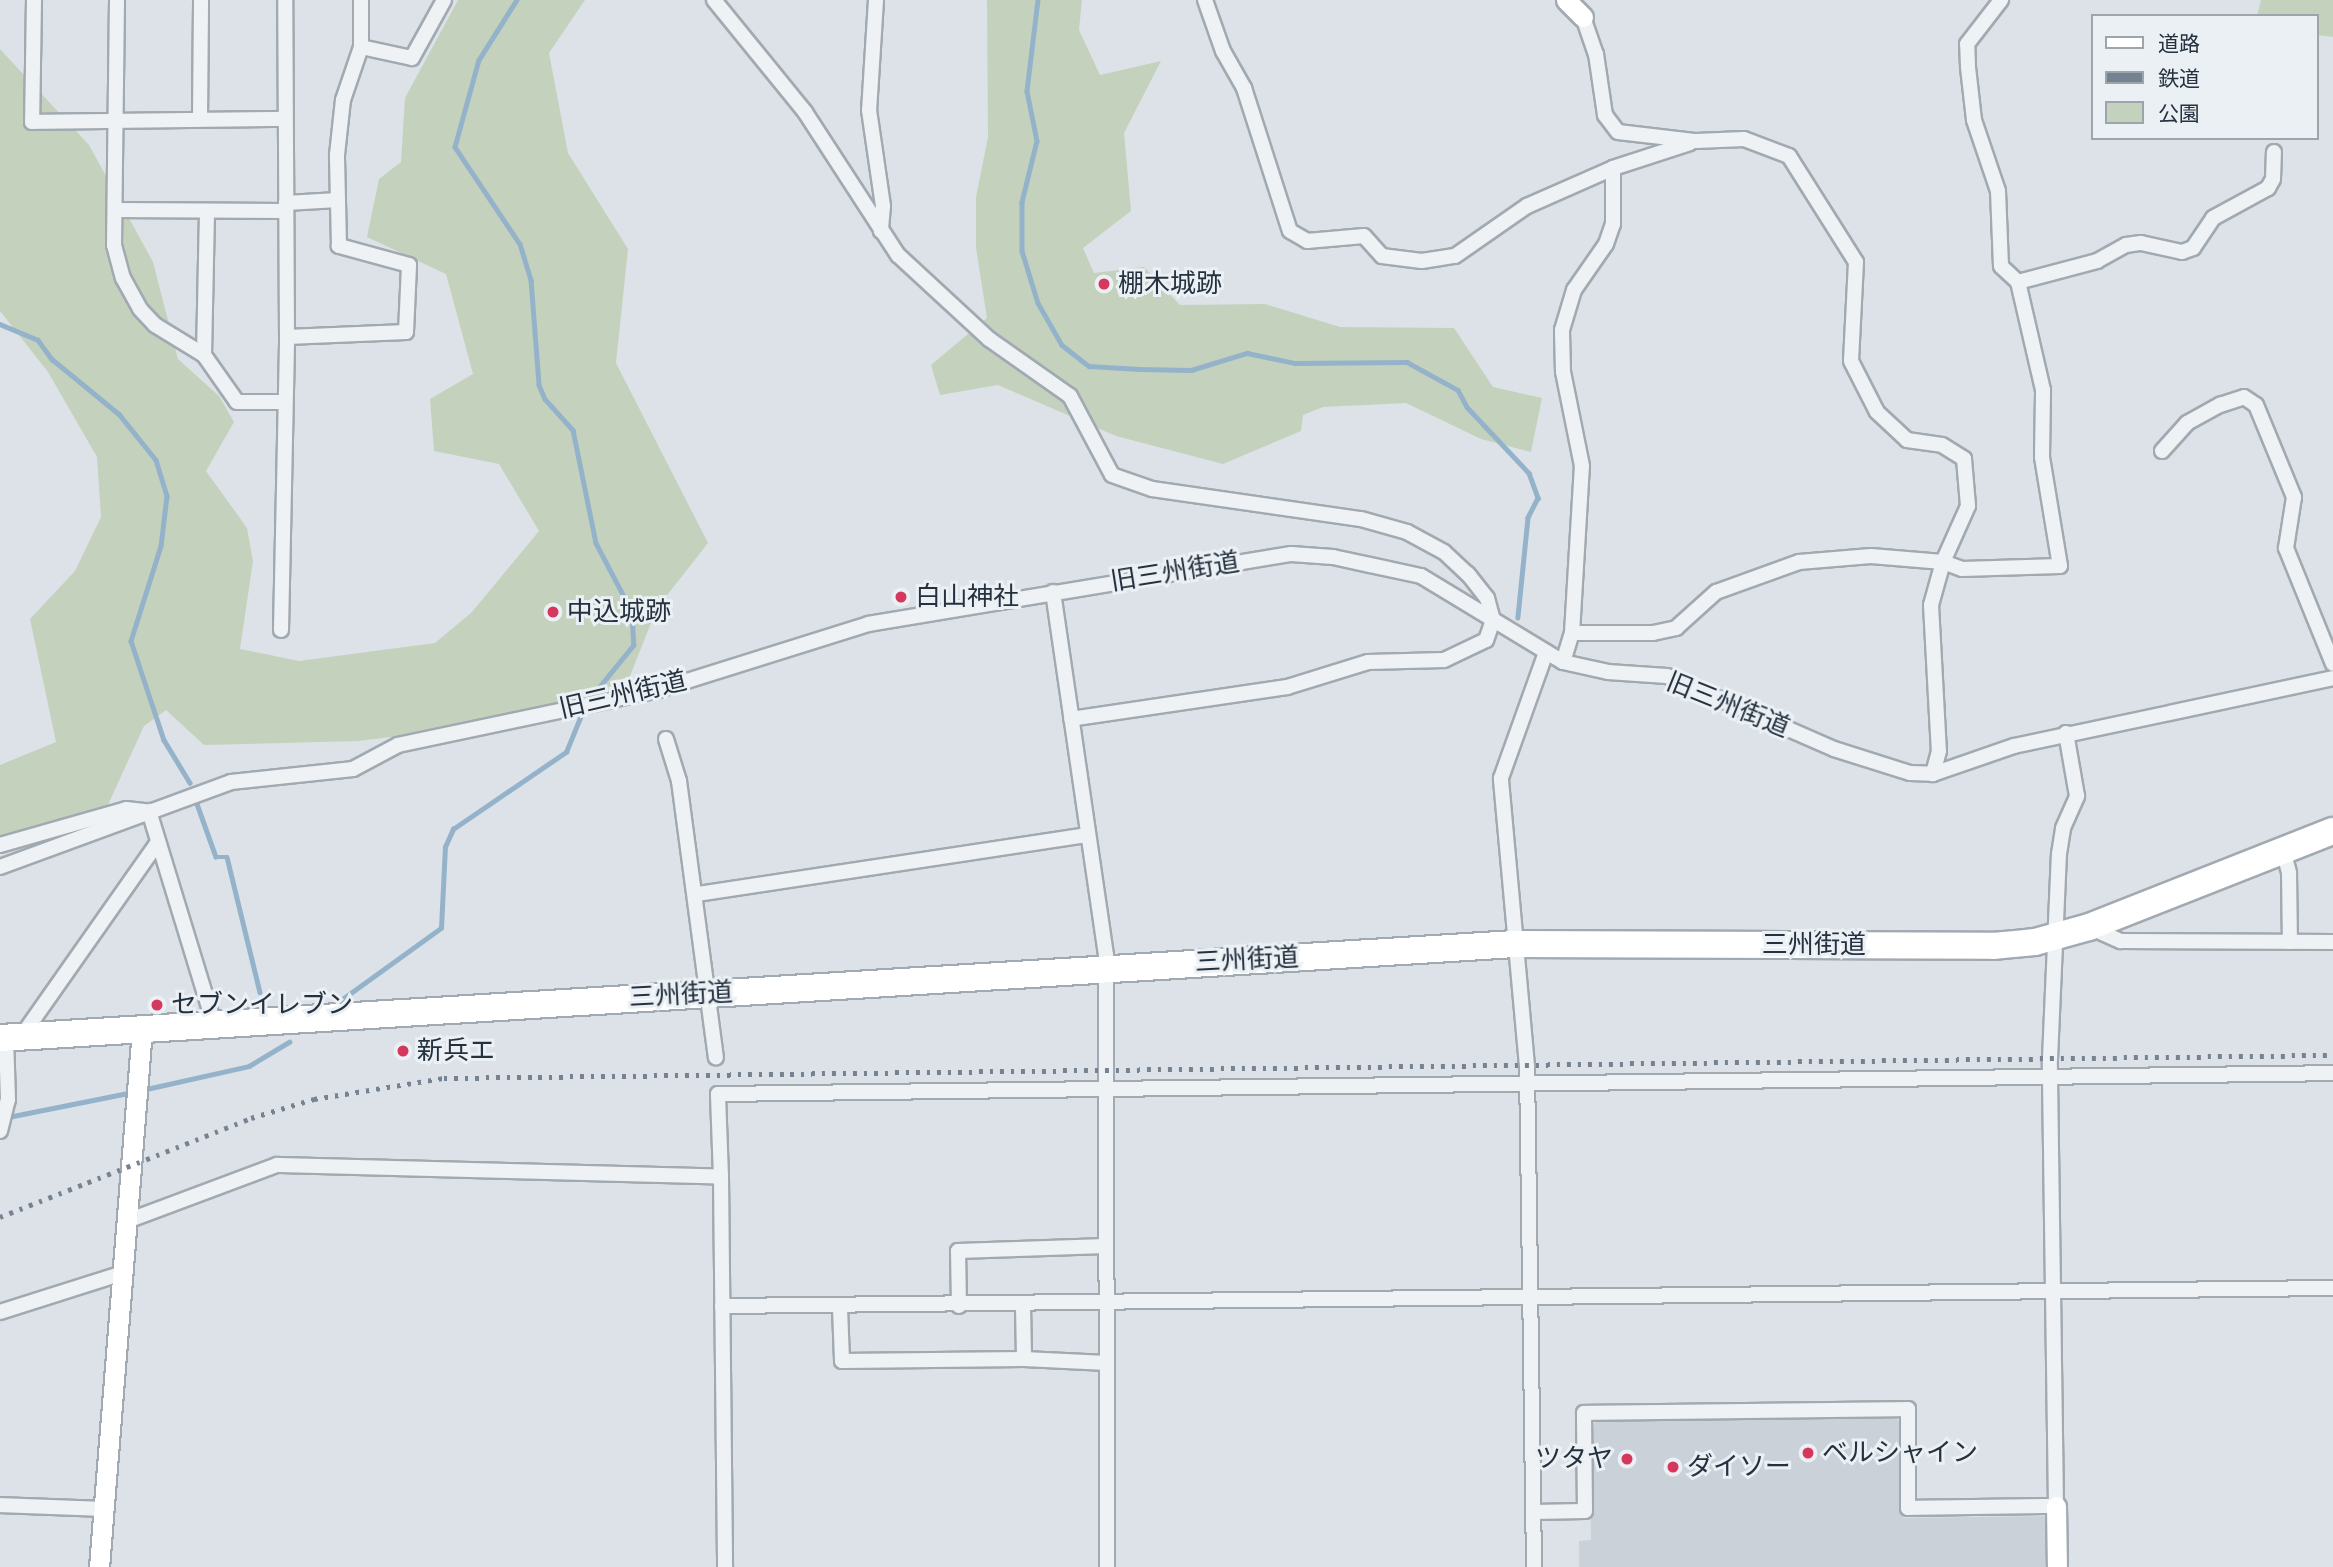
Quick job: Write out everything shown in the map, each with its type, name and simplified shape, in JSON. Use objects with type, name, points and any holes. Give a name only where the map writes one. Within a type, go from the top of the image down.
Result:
[{"type":"highway","name":"三州街道","points":[[9,1038],[1516,944],[1993,946],[2057,938],[2333,831]]},
{"type":"street","points":[[34,0],[32,122],[285,119]]},
{"type":"street","points":[[117,0],[114,245],[123,278],[140,309],[155,325],[204,355],[237,402],[284,402]]},
{"type":"street","points":[[200,120],[201,0]]},
{"type":"street","points":[[281,630],[287,337],[285,0]]},
{"type":"street","points":[[287,337],[406,332],[409,265],[339,246],[338,200],[343,100],[361,47],[361,0]]},
{"type":"street","points":[[361,47],[412,58],[444,0]]},
{"type":"street","points":[[714,0],[805,112],[898,255],[989,339],[1070,396],[1112,475],[1152,489],[1361,519],[1407,532],[1444,552],[1487,598],[1493,621],[1486,640],[1444,660],[1368,662],[1287,687],[1071,719]]},
{"type":"street","points":[[876,0],[869,110],[883,206],[881,231]]},
{"type":"street","points":[[1205,0],[1223,51],[1244,88],[1290,231],[1307,241],[1364,236],[1382,257],[1422,261],[1455,256],[1527,206],[1613,168],[1696,141]]},
{"type":"street","points":[[1566,0],[1583,17],[1596,54],[1605,115],[1618,132],[1696,141],[1744,139],[1788,156],[1841,234],[1856,262],[1851,361],[1877,412],[1907,440],[1942,445],[1964,459],[1968,506],[1943,562],[1931,606],[1939,751],[1933,774]]},
{"type":"street","points":[[1572,633],[1653,633],[1676,628],[1716,592],[1799,562],[1871,556],[1943,562],[1962,569],[2060,566],[2042,457],[2043,390],[2018,282],[2001,266],[1998,191],[1974,120],[1966,44],[2001,0]]},
{"type":"street","points":[[2018,282],[2097,261],[2126,245],[2141,243],[2182,252],[2193,248],[2214,218],[2268,188],[2273,179],[2274,152]]},
{"type":"street","points":[[1563,662],[1572,633],[1582,466],[1563,372],[1562,330],[1574,290],[1606,244],[1613,224],[1613,168]]},
{"type":"street","points":[[115,210],[207,211],[286,207],[338,200]]},
{"type":"street","points":[[204,355],[207,211]]},
{"type":"street","points":[[2162,451],[2187,423],[2220,405],[2244,397],[2256,405],[2294,497],[2286,548],[2333,664]]},
{"type":"street","name":"旧三州街道","points":[[0,867],[231,782],[353,769],[398,745],[658,690],[868,624],[1291,554],[1334,556],[1421,576],[1563,662],[1608,672],[1667,676],[1834,749],[1910,773],[1933,774],[2066,733],[2333,678]]},
{"type":"street","points":[[1053,592],[1106,968],[1104,1090],[1107,1567]]},
{"type":"street","points":[[1534,1567],[1527,1084],[1501,778],[1546,652]]},
{"type":"street","points":[[2057,1567],[2056,1291],[2050,1077],[2059,854],[2063,828],[2077,796],[2066,733]]},
{"type":"street","points":[[666,739],[679,781],[697,894],[716,1058]]},
{"type":"street","points":[[0,845],[126,809],[149,811],[214,1024]]},
{"type":"street","points":[[697,894],[1088,835]]},
{"type":"street","points":[[4,1121],[9,1038],[158,842]]},
{"type":"street","points":[[2283,850],[2289,873],[2290,942]]},
{"type":"street","points":[[2089,927],[2121,941],[2333,943]]},
{"type":"street","points":[[99,1567],[142,1029]]},
{"type":"street","points":[[725,1567],[718,1094],[2333,1073]]},
{"type":"street","points":[[127,1222],[277,1165],[721,1177]]},
{"type":"street","points":[[959,1306],[958,1251],[1106,1246]]},
{"type":"street","points":[[0,1311],[123,1273]]},
{"type":"street","points":[[722,1306],[840,1308],[2333,1289]]},
{"type":"street","points":[[1023,1305],[1024,1359]]},
{"type":"street","points":[[840,1308],[842,1361],[1024,1359],[1107,1363]]},
{"type":"street","points":[[1533,1512],[1585,1511],[1584,1413],[1908,1409],[1908,1508],[2056,1506]]},
{"type":"street","points":[[0,1505],[104,1508]]},
{"type":"shaded area","points":[[1894,1415],[1901,1424],[1903,1518],[2049,1516],[2049,1567],[1579,1567],[1579,1541],[1591,1540],[1590,1430],[1597,1419]]},
{"type":"green space","points":[[458,0],[585,0],[549,53],[568,153],[628,249],[616,363],[708,543],[657,608],[626,686],[424,733],[358,741],[204,745],[166,710],[144,726],[107,807],[0,852],[0,765],[56,742],[30,619],[75,571],[101,517],[97,457],[48,372],[0,311],[0,49],[89,145],[153,262],[178,359],[219,396],[234,422],[206,471],[247,528],[253,561],[240,649],[299,661],[435,643],[472,612],[539,531],[499,464],[434,451],[430,399],[473,374],[446,274],[367,237],[379,179],[401,162],[405,98]]},
{"type":"green space","points":[[987,0],[1082,0],[1079,30],[1100,75],[1161,61],[1124,133],[1131,211],[1083,248],[1094,273],[1144,267],[1180,305],[1265,304],[1340,327],[1454,328],[1493,387],[1542,398],[1531,452],[1481,439],[1406,403],[1323,407],[1303,415],[1301,431],[1223,464],[1116,436],[998,385],[940,395],[931,365],[987,318],[976,248],[976,197],[988,137]]},
{"type":"green space","points":[[2261,0],[2333,0],[2333,37],[2319,35],[2319,14],[2258,14]]},
{"type":"waterway","points":[[517,0],[479,60],[455,147],[520,244],[531,280],[539,385],[545,399],[573,430],[596,543],[632,612],[634,645],[590,699]]},
{"type":"waterway","points":[[1038,0],[1027,91],[1037,141],[1022,202],[1022,251],[1038,303],[1062,345],[1089,366],[1139,369],[1191,370],[1247,353],[1295,363],[1407,362],[1458,390],[1467,407],[1529,473],[1538,498],[1528,518],[1518,617]]},
{"type":"waterway","points":[[0,324],[38,340],[52,359],[119,414],[156,460],[167,496],[161,546],[131,641],[164,740],[190,783]]},
{"type":"waterway","points":[[341,1000],[441,928],[445,847],[453,829],[566,752],[582,713]]},
{"type":"waterway","points":[[196,801],[216,857],[227,857],[260,992]]},
{"type":"waterway","points":[[142,1090],[249,1066],[289,1042]]},
{"type":"waterway","points":[[8,1117],[133,1092]]},
{"type":"railway","points":[[0,1217],[251,1118],[314,1099],[444,1078],[2333,1055]]},
{"type":"place","name":"棚木城跡","points":[[1104,284]]},
{"type":"place","name":"白山神社","points":[[901,597]]},
{"type":"place","name":"中込城跡","points":[[553,612]]},
{"type":"place","name":"セブンイレブン","points":[[157,1005]]},
{"type":"place","name":"新兵エ","points":[[403,1051]]},
{"type":"place","name":"ベルシャイン","points":[[1808,1453]]},
{"type":"place","name":"ツタヤ","points":[[1627,1459]]},
{"type":"place","name":"ダイソー","points":[[1673,1467]]}]
